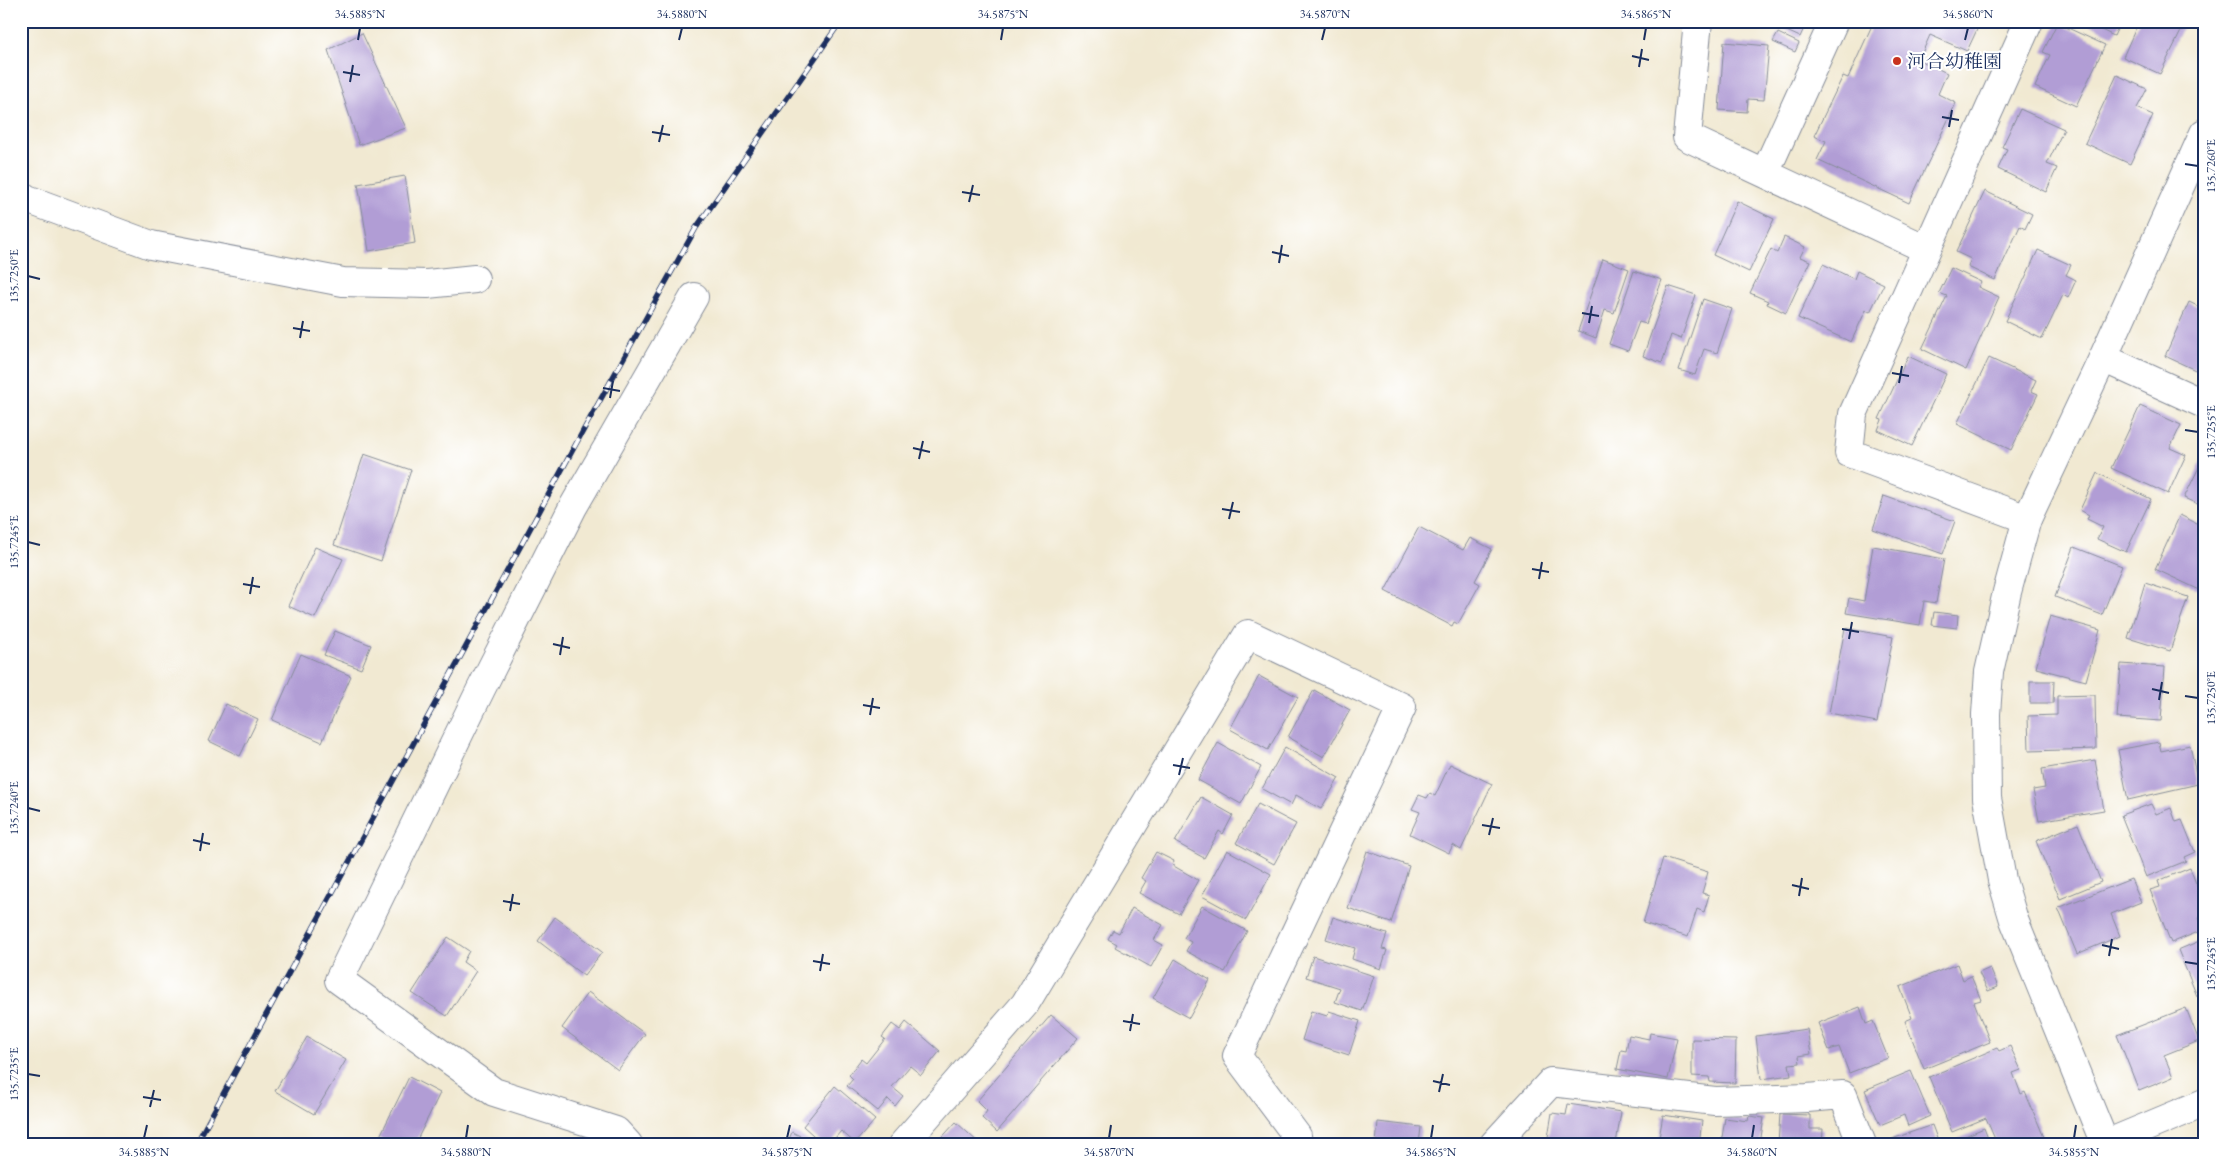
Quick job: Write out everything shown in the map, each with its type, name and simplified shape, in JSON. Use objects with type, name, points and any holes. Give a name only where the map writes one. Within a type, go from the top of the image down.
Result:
[{"type":"street","points":[[1698,21],[1687,137],[1926,249]]},
{"type":"street","points":[[1765,173],[1834,21]]},
{"type":"street","points":[[2027,519],[1849,453],[1854,414],[2029,21]]},
{"type":"street","points":[[2204,133],[2103,358],[2027,519],[2007,592],[1989,672],[1986,714],[1987,798],[1998,864],[2014,920],[2105,1144],[2204,1103]]},
{"type":"street","points":[[21,195],[26,199],[151,245],[343,282],[427,284],[475,279]]},
{"type":"street","points":[[628,1144],[616,1132],[494,1092],[339,980],[481,689],[573,507],[694,297]]},
{"type":"street","points":[[2103,358],[2204,404]]},
{"type":"street","points":[[903,1144],[1025,1004],[1248,634],[1402,707],[1238,1056],[1297,1136],[1293,1144]]},
{"type":"street","points":[[1494,1144],[1551,1082],[1715,1101],[1807,1098],[1843,1094],[1862,1144]]},
{"type":"building","points":[[748,21],[774,21],[773,28]]},
{"type":"building","points":[[1770,21],[1794,21],[1805,26],[1800,37],[1769,23]]},
{"type":"building","points":[[1874,21],[1981,21],[1967,51],[1930,35],[1919,60],[1947,73],[1938,94],[1956,103],[1909,203],[1817,160],[1826,141],[1814,136],[1843,76],[1848,78]]},
{"type":"building","points":[[2082,21],[2121,21],[2114,36]]},
{"type":"building","points":[[2139,21],[2186,21],[2160,74],[2123,57]]},
{"type":"building","points":[[2057,23],[2105,45],[2076,106],[2035,87],[2050,55],[2043,52]]},
{"type":"building","points":[[362,33],[406,128],[359,145],[328,50]]},
{"type":"building","points":[[1778,33],[1799,43],[1795,52],[1773,42]]},
{"type":"building","points":[[1724,42],[1769,46],[1764,100],[1748,99],[1747,112],[1719,110]]},
{"type":"building","points":[[2117,75],[2147,89],[2137,108],[2153,115],[2130,164],[2085,143]]},
{"type":"building","points":[[2020,109],[2064,129],[2047,164],[2057,168],[2046,192],[1998,169],[2007,149],[2002,147]]},
{"type":"building","points":[[405,176],[415,243],[369,251],[358,184]]},
{"type":"building","points":[[1985,191],[2032,214],[2025,229],[2020,226],[1995,280],[1968,267],[1971,259],[1956,252]]},
{"type":"building","points":[[1737,201],[1774,219],[1749,272],[1713,255]]},
{"type":"building","points":[[1784,237],[1805,247],[1800,257],[1810,261],[1786,313],[1767,304],[1768,301],[1750,293],[1771,249],[1777,253]]},
{"type":"building","points":[[2038,250],[2071,265],[2066,275],[2076,280],[2068,298],[2063,295],[2042,339],[2005,321]]},
{"type":"building","points":[[1603,259],[1629,269],[1614,313],[1605,310],[1596,338],[1578,331]]},
{"type":"building","points":[[1823,264],[1854,279],[1857,271],[1884,284],[1870,312],[1866,310],[1851,342],[1798,318]]},
{"type":"building","points":[[1951,268],[1981,282],[1978,287],[1999,297],[1966,370],[1922,349],[1947,296],[1939,293]]},
{"type":"building","points":[[1634,271],[1662,280],[1646,324],[1639,322],[1628,351],[1609,344]]},
{"type":"building","points":[[1668,286],[1696,295],[1681,339],[1671,335],[1662,363],[1643,356]]},
{"type":"building","points":[[1703,299],[1732,309],[1717,353],[1704,349],[1695,375],[1679,370]]},
{"type":"building","points":[[2189,302],[2204,309],[2204,374],[2165,356]]},
{"type":"building","points":[[1908,356],[1946,374],[1912,446],[1878,430],[1882,420],[1879,419]]},
{"type":"building","points":[[1989,358],[2036,380],[2031,391],[2038,394],[2011,450],[1957,424]]},
{"type":"building","points":[[2140,406],[2181,425],[2170,448],[2186,455],[2168,494],[2111,468]]},
{"type":"building","points":[[364,454],[411,470],[381,561],[334,545]]},
{"type":"building","points":[[2204,457],[2204,507],[2184,498]]},
{"type":"building","points":[[2097,473],[2151,499],[2126,552],[2097,539],[2103,527],[2087,519],[2089,515],[2080,510]]},
{"type":"building","points":[[1884,496],[1955,521],[1943,554],[1873,529]]},
{"type":"building","points":[[2180,515],[2204,527],[2204,592],[2155,569]]},
{"type":"building","points":[[1419,527],[1463,550],[1470,538],[1492,549],[1475,581],[1480,584],[1458,624],[1454,622],[1452,626],[1385,591]]},
{"type":"building","points":[[1873,546],[1944,559],[1936,603],[1924,601],[1920,625],[1846,613],[1849,598],[1864,601]]},
{"type":"building","points":[[315,547],[343,559],[315,618],[288,606]]},
{"type":"building","points":[[2074,547],[2122,566],[2102,615],[2055,597]]},
{"type":"building","points":[[2145,583],[2188,597],[2170,651],[2128,638]]},
{"type":"building","points":[[1934,612],[1958,615],[1957,628],[1932,625]]},
{"type":"building","points":[[2050,616],[2100,630],[2086,681],[2036,668]]},
{"type":"building","points":[[1845,628],[1893,637],[1877,722],[1829,713]]},
{"type":"building","points":[[335,631],[371,645],[361,669],[324,655]]},
{"type":"building","points":[[301,654],[351,676],[322,742],[272,720]]},
{"type":"building","points":[[2121,664],[2165,667],[2161,721],[2117,718]]},
{"type":"building","points":[[1259,676],[1298,697],[1268,750],[1230,729]]},
{"type":"building","points":[[2030,681],[2054,681],[2053,703],[2030,703]]},
{"type":"building","points":[[1314,690],[1350,710],[1324,757],[1288,737]]},
{"type":"building","points":[[2095,695],[2096,749],[2029,751],[2028,716],[2057,715],[2057,696]]},
{"type":"building","points":[[226,704],[258,719],[240,756],[209,741]]},
{"type":"building","points":[[2159,742],[2161,751],[2190,745],[2198,784],[2128,800],[2118,750]]},
{"type":"building","points":[[1218,743],[1261,767],[1241,804],[1198,780]]},
{"type":"building","points":[[1285,747],[1339,778],[1321,809],[1296,795],[1291,805],[1262,789]]},
{"type":"building","points":[[2095,760],[2104,810],[2039,821],[2033,790],[2045,788],[2042,769]]},
{"type":"building","points":[[1450,764],[1492,784],[1461,850],[1453,845],[1449,853],[1410,834],[1420,812],[1412,809],[1419,795],[1427,798],[1430,793],[1435,796]]},
{"type":"building","points":[[1201,797],[1233,815],[1223,834],[1219,831],[1204,858],[1175,842]]},
{"type":"building","points":[[1258,804],[1296,824],[1274,864],[1236,843]]},
{"type":"building","points":[[2151,804],[2156,814],[2171,808],[2176,822],[2182,820],[2195,852],[2184,857],[2186,861],[2146,877],[2121,815]]},
{"type":"building","points":[[2078,824],[2101,882],[2060,899],[2036,841]]},
{"type":"building","points":[[1227,850],[1271,874],[1246,920],[1202,896]]},
{"type":"building","points":[[1367,851],[1409,866],[1391,923],[1348,908]]},
{"type":"building","points":[[1156,852],[1174,861],[1172,865],[1198,880],[1179,914],[1139,893],[1146,881],[1141,878]]},
{"type":"building","points":[[1663,858],[1708,872],[1702,893],[1709,895],[1704,912],[1697,909],[1688,937],[1643,923]]},
{"type":"building","points":[[2190,868],[2199,891],[2204,889],[2204,916],[2198,918],[2203,930],[2171,943],[2150,890],[2160,887],[2158,881]]},
{"type":"building","points":[[2131,879],[2141,902],[2111,914],[2120,936],[2077,954],[2058,908]]},
{"type":"building","points":[[1202,906],[1247,931],[1225,972],[1186,951],[1191,942],[1184,938]]},
{"type":"building","points":[[1132,908],[1163,925],[1154,940],[1163,945],[1151,967],[1115,947],[1117,944],[1108,939],[1113,930],[1119,933]]},
{"type":"building","points":[[555,917],[602,952],[584,976],[538,941]]},
{"type":"building","points":[[1333,917],[1387,934],[1382,949],[1387,950],[1381,969],[1352,959],[1355,948],[1326,939]]},
{"type":"building","points":[[448,937],[469,951],[463,962],[476,971],[447,1016],[412,993]]},
{"type":"building","points":[[2204,939],[2204,994],[2197,996],[2178,950]]},
{"type":"building","points":[[1313,956],[1374,976],[1362,1011],[1335,1002],[1340,988],[1306,977]]},
{"type":"building","points":[[1175,959],[1210,980],[1189,1018],[1153,998]]},
{"type":"building","points":[[1957,964],[1963,980],[1971,976],[1981,1000],[1974,1002],[1990,1042],[1924,1069],[1905,1021],[1912,1018],[1900,987]]},
{"type":"building","points":[[1990,968],[1998,987],[1988,991],[1979,973]]},
{"type":"building","points":[[588,992],[645,1034],[618,1070],[562,1028]]},
{"type":"building","points":[[1860,1007],[1866,1024],[1873,1021],[1888,1058],[1849,1073],[1839,1047],[1829,1050],[1818,1023]]},
{"type":"building","points":[[2186,1008],[2199,1041],[2164,1055],[2173,1077],[2139,1091],[2117,1035]]},
{"type":"building","points":[[1311,1011],[1327,1016],[1329,1011],[1360,1021],[1349,1055],[1302,1040]]},
{"type":"building","points":[[1051,1015],[1078,1038],[997,1132],[982,1118],[987,1111],[977,1101]]},
{"type":"building","points":[[906,1022],[940,1051],[921,1075],[910,1066],[892,1087],[903,1096],[895,1106],[888,1099],[878,1111],[847,1086],[853,1079],[849,1075],[861,1059],[866,1063],[885,1039],[882,1037],[892,1024],[900,1030]]},
{"type":"building","points":[[1807,1029],[1811,1054],[1799,1056],[1800,1063],[1789,1064],[1791,1075],[1761,1079],[1756,1036]]},
{"type":"building","points":[[1650,1033],[1677,1038],[1668,1079],[1617,1069],[1621,1050],[1626,1051],[1629,1035],[1649,1039]]},
{"type":"building","points":[[307,1037],[346,1060],[314,1114],[275,1091]]},
{"type":"building","points":[[1692,1039],[1736,1040],[1735,1083],[1710,1082],[1709,1077],[1692,1076]]},
{"type":"building","points":[[2010,1046],[2021,1070],[2013,1073],[2021,1094],[2025,1092],[2046,1142],[2041,1144],[1997,1144],[1986,1118],[1952,1132],[1929,1077],[1997,1048],[1999,1051]]},
{"type":"building","points":[[1911,1071],[1930,1116],[1908,1126],[1904,1115],[1880,1125],[1865,1090]]},
{"type":"building","points":[[409,1077],[440,1093],[415,1144],[392,1144],[379,1138]]},
{"type":"building","points":[[835,1086],[875,1120],[855,1143],[841,1131],[830,1144],[823,1144],[803,1126]]},
{"type":"building","points":[[1568,1104],[1621,1112],[1616,1144],[1547,1143],[1552,1113],[1566,1115]]},
{"type":"building","points":[[1780,1114],[1810,1115],[1810,1129],[1823,1129],[1822,1144],[1778,1144]]},
{"type":"building","points":[[1663,1115],[1702,1121],[1699,1144],[1658,1144]]},
{"type":"building","points":[[1749,1116],[1764,1118],[1760,1144],[1721,1144],[1725,1118],[1748,1121]]},
{"type":"building","points":[[956,1122],[980,1144],[936,1144]]},
{"type":"building","points":[[1378,1122],[1421,1127],[1419,1144],[1376,1144]]},
{"type":"building","points":[[1932,1125],[1939,1144],[1894,1144],[1892,1139]]},
{"type":"building","points":[[1984,1128],[1990,1144],[1960,1144],[1958,1139]]},
{"type":"building","points":[[792,1132],[810,1141],[809,1144],[787,1144]]},
{"type":"railway","points":[[196,1144],[583,431],[696,228],[841,21]]},
{"type":"place","name":"河合幼稚園","points":[[1897,61]]}]
